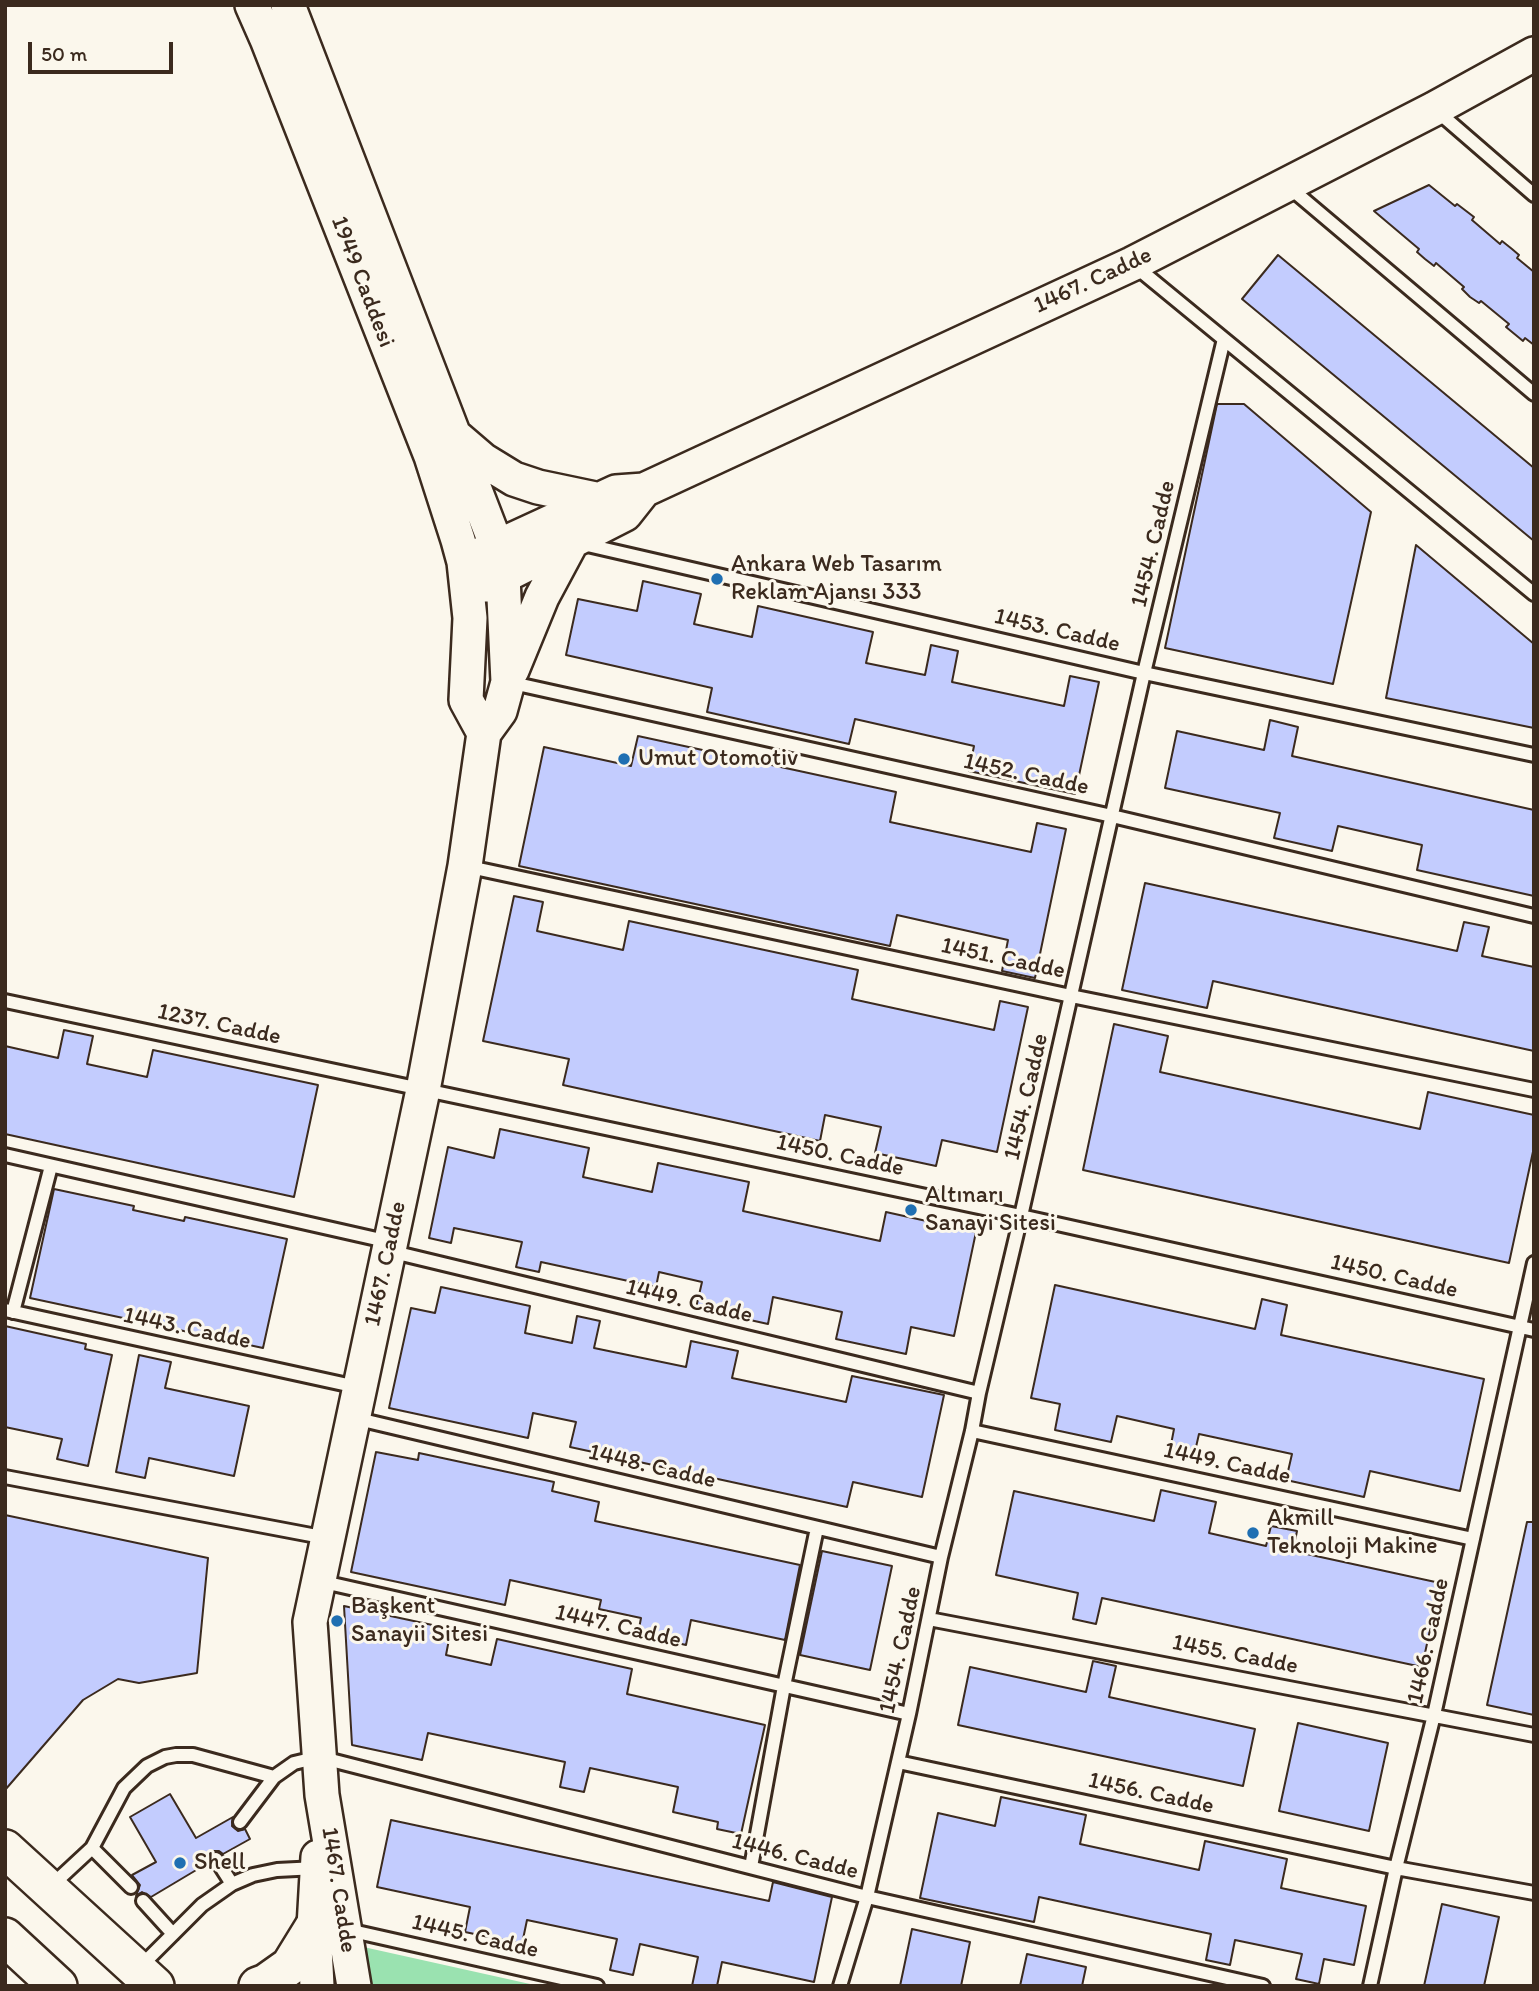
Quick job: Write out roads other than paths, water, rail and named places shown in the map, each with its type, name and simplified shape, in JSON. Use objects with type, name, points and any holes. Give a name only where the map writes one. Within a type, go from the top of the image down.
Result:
[{"type":"main road","points":[[5,1849],[144,1977],[185,1986]]},
{"type":"main road","points":[[258,1986],[290,1966],[329,1928]]},
{"type":"main road","points":[[5,1937],[58,1986]]},
{"type":"street","name":"1949 Caddesi","points":[[252,5],[431,456],[466,578]]},
{"type":"street","name":"1949 Caddesi","points":[[288,5],[500,562]]},
{"type":"street","name":"1467. Cadde","points":[[466,578],[500,562],[600,500],[617,492],[644,490],[1132,264],[1434,109],[1534,54]]},
{"type":"street","points":[[453,435],[483,460],[514,479],[600,500]]},
{"type":"street","name":"1467. Cadde","points":[[500,562],[572,541],[625,514],[644,490]]},
{"type":"street","points":[[508,682],[531,621],[572,541]]},
{"type":"street","name":"1467. Cadde","points":[[317,1986],[329,1928],[310,1622],[423,1090],[465,866],[484,733],[500,711],[508,682],[500,562]]},
{"type":"street","points":[[466,578],[470,618],[466,700],[484,733]]},
{"type":"street","name":"1467. Cadde","points":[[322,1795],[317,1868],[329,1928],[354,1986]]},
{"type":"lane","points":[[1434,109],[1534,195]]},
{"type":"lane","points":[[1286,185],[1534,394]]},
{"type":"lane","points":[[1132,264],[1534,594]]},
{"type":"lane","name":"1454. Cadde","points":[[840,1986],[867,1897],[941,1558],[1144,673],[1224,339]]},
{"type":"lane","name":"1453. Cadde","points":[[572,541],[1144,673],[1534,755]]},
{"type":"lane","name":"1452. Cadde","points":[[508,682],[1112,816],[1534,916]]},
{"type":"lane","name":"1451. Cadde","points":[[465,866],[1071,996],[1534,1090]]},
{"type":"lane","name":"1237. Cadde","points":[[5,1001],[423,1090]]},
{"type":"lane","name":"1450. Cadde","points":[[423,1090],[1021,1216],[1534,1330]]},
{"type":"lane","name":"1449. Cadde","points":[[5,1155],[979,1393]]},
{"type":"lane","points":[[9,1311],[51,1166]]},
{"type":"lane","name":"1466. Cadde","points":[[1370,1986],[1434,1715],[1534,1263]]},
{"type":"lane","name":"1443. Cadde","points":[[9,1311],[356,1403]]},
{"type":"lane","name":"1448. Cadde","points":[[356,1403],[817,1528],[941,1558]]},
{"type":"lane","name":"1449. Cadde","points":[[972,1431],[1473,1539]]},
{"type":"lane","points":[[5,1477],[328,1538]]},
{"type":"lane","points":[[751,1867],[784,1686],[817,1528]]},
{"type":"lane","name":"1447. Cadde","points":[[319,1581],[909,1714]]},
{"type":"lane","name":"1455. Cadde","points":[[929,1619],[1534,1735]]},
{"type":"lane","points":[[48,1888],[92,1849],[124,1788],[147,1766],[165,1757],[194,1755],[274,1777]]},
{"type":"lane","points":[[240,1822],[274,1777],[294,1763],[320,1757]]},
{"type":"lane","name":"1446. Cadde","points":[[320,1757],[867,1897],[1263,1986]]},
{"type":"lane","name":"1456. Cadde","points":[[898,1762],[1396,1868],[1534,1893]]},
{"type":"lane","points":[[92,1849],[131,1887]]},
{"type":"lane","points":[[216,1859],[232,1884]]},
{"type":"lane","points":[[144,1977],[173,1934],[202,1905],[232,1884],[253,1875],[277,1870],[317,1868]]},
{"type":"lane","points":[[143,1901],[173,1934]]},
{"type":"lane","name":"1445. Cadde","points":[[329,1928],[597,1986]]},
{"type":"place","name":"Ankara Web Tasarım Reklam Ajansı 333","points":[[717,579]]},
{"type":"place","name":"Umut Otomotiv","points":[[624,759]]},
{"type":"place","name":"Altınarı Sanayi Sitesi","points":[[911,1210]]},
{"type":"place","name":"Akmill Teknoloji Makine","points":[[1253,1533]]},
{"type":"place","name":"Başkent Sanayii Sitesi","points":[[337,1621]]},
{"type":"place","name":"Shell","points":[[180,1863]]}]
